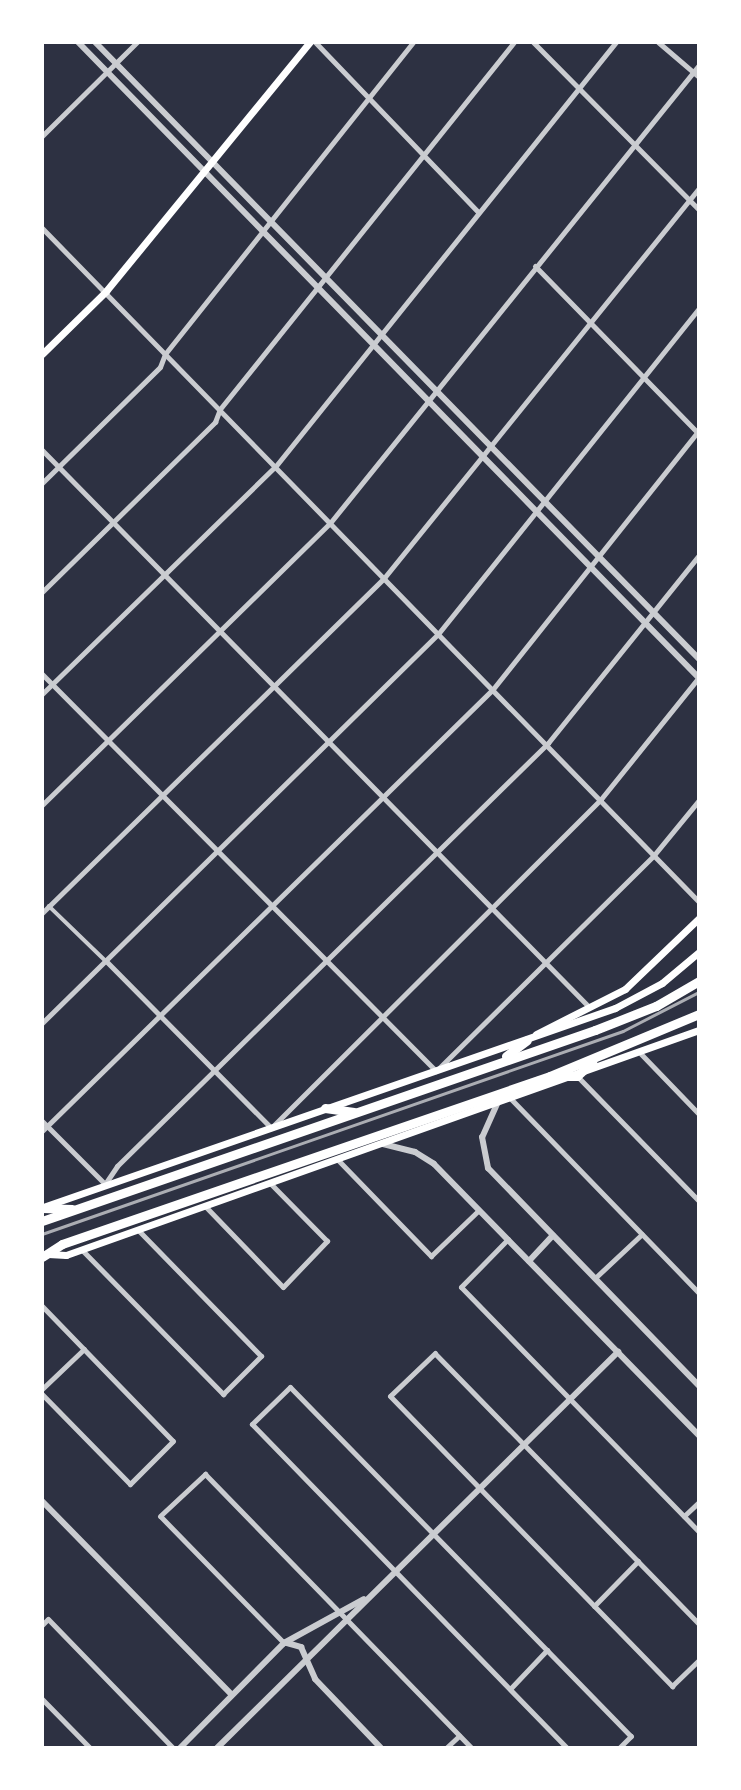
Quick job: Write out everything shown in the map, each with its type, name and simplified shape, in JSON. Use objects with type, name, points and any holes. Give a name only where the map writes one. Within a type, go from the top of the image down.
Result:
[{"type":"highway","points":[[42,1221],[634,1015],[699,981]]},
{"type":"highway","points":[[45,1255],[62,1244],[550,1076],[699,1014]]},
{"type":"highway","points":[[498,1062],[527,1040]]},
{"type":"highway","points":[[550,1076],[577,1076],[594,1059]]},
{"type":"highway","points":[[325,1108],[356,1112]]},
{"type":"highway","points":[[42,1207],[78,1209]]},
{"type":"main road","points":[[42,354],[106,291],[312,42]]},
{"type":"main road","points":[[527,1040],[638,979],[699,918]]},
{"type":"main road","points":[[42,1207],[527,1040],[639,997],[699,951]]},
{"type":"main road","points":[[45,1255],[82,1250],[641,1054],[699,1030]]},
{"type":"street","points":[[42,899],[271,1128],[380,1016],[601,799],[699,677],[78,42]]},
{"type":"street","points":[[95,42],[324,279],[435,388],[699,659]]},
{"type":"street","points":[[42,136],[137,42]]},
{"type":"street","points":[[312,42],[478,212]]},
{"type":"street","points":[[42,483],[160,367],[165,354],[413,42]]},
{"type":"street","points":[[42,592],[215,422],[220,409],[514,42]]},
{"type":"street","points":[[533,42],[699,210]]},
{"type":"street","points":[[42,694],[275,467],[617,42]]},
{"type":"street","points":[[658,42],[699,78]]},
{"type":"street","points":[[42,806],[330,523],[435,388],[699,65]]},
{"type":"street","points":[[42,913],[384,578],[699,188]]},
{"type":"street","points":[[42,228],[548,743],[699,902]]},
{"type":"street","points":[[42,1131],[493,689],[698,432],[535,266]]},
{"type":"street","points":[[42,1023],[438,634],[699,308]]},
{"type":"street","points":[[42,450],[588,1006]]},
{"type":"street","points":[[42,1121],[105,1184],[117,1166],[548,743],[699,555]]},
{"type":"street","points":[[42,674],[436,1071],[654,855],[699,800]]},
{"type":"street","points":[[641,1054],[699,1114]]},
{"type":"street","points":[[577,1076],[699,1201]]},
{"type":"street","points":[[511,1099],[699,1293]]},
{"type":"street","points":[[497,1104],[482,1137],[488,1168],[699,1386]]},
{"type":"street","points":[[383,1144],[425,1157],[699,1436]]},
{"type":"street","points":[[338,1160],[432,1256],[479,1210]]},
{"type":"street","points":[[205,1206],[283,1287],[327,1241],[270,1183]]},
{"type":"street","points":[[82,1250],[223,1395],[261,1356],[138,1230]]},
{"type":"street","points":[[595,1278],[642,1234]]},
{"type":"street","points":[[529,1261],[553,1235]]},
{"type":"street","points":[[508,1239],[461,1287],[699,1532]]},
{"type":"street","points":[[42,1306],[173,1441],[130,1484],[42,1394]]},
{"type":"street","points":[[42,1389],[84,1349]]},
{"type":"street","points":[[217,1748],[348,1621],[394,1570],[618,1352]]},
{"type":"street","points":[[699,1624],[435,1353],[390,1396],[673,1686],[699,1660]]},
{"type":"street","points":[[567,1748],[252,1424],[290,1387],[631,1736],[619,1748]]},
{"type":"street","points":[[381,1748],[315,1679],[301,1647],[284,1643],[160,1516],[205,1474],[471,1748]]},
{"type":"street","points":[[42,1501],[231,1694]]},
{"type":"street","points":[[684,1516],[699,1502]]},
{"type":"street","points":[[594,1606],[638,1561]]},
{"type":"street","points":[[180,1748],[284,1643],[367,1598]]},
{"type":"street","points":[[42,1625],[48,1619],[173,1748]]},
{"type":"street","points":[[510,1689],[547,1650]]},
{"type":"street","points":[[42,1699],[90,1748]]},
{"type":"street","points":[[446,1748],[459,1736]]},
{"type":"railway","points":[[42,1234],[623,1031],[699,992]]}]
